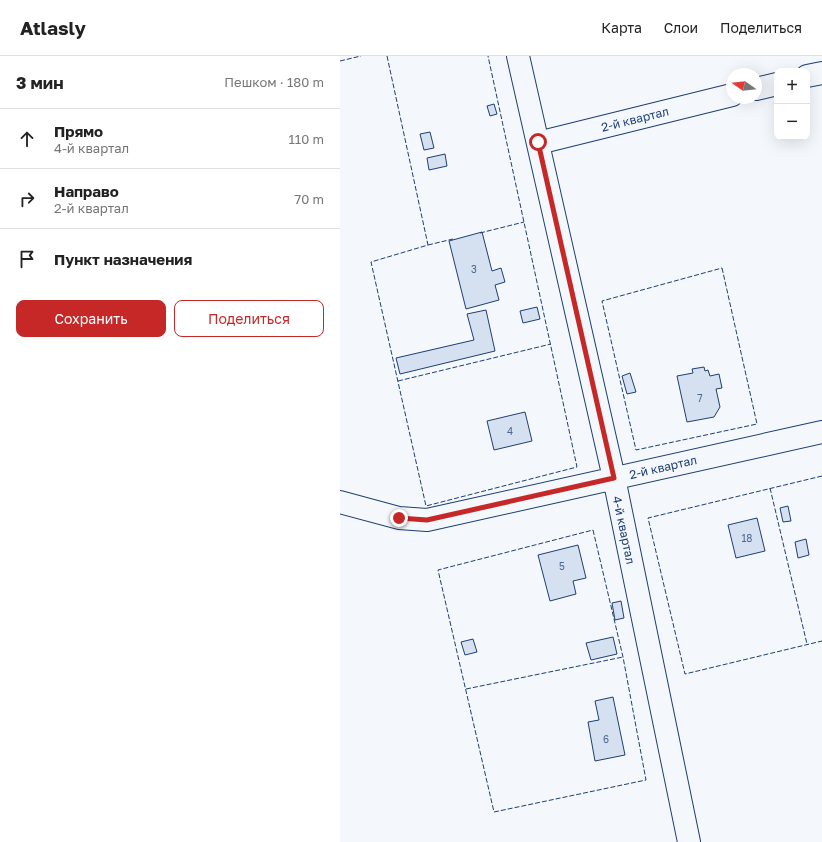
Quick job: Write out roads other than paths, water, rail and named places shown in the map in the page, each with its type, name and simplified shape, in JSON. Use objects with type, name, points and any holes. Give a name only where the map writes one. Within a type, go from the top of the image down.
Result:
[{"type":"lane","name":"4-й квартал","points":[[518,56],[614,478],[689,842]]},
{"type":"lane","points":[[810,75],[822,73]]},
{"type":"lane","points":[[762,88],[774,85]]},
{"type":"lane","name":"2-й квартал","points":[[538,142],[726,96]]},
{"type":"lane","name":"2-й квартал","points":[[340,502],[399,518],[427,520],[822,432]]}]
